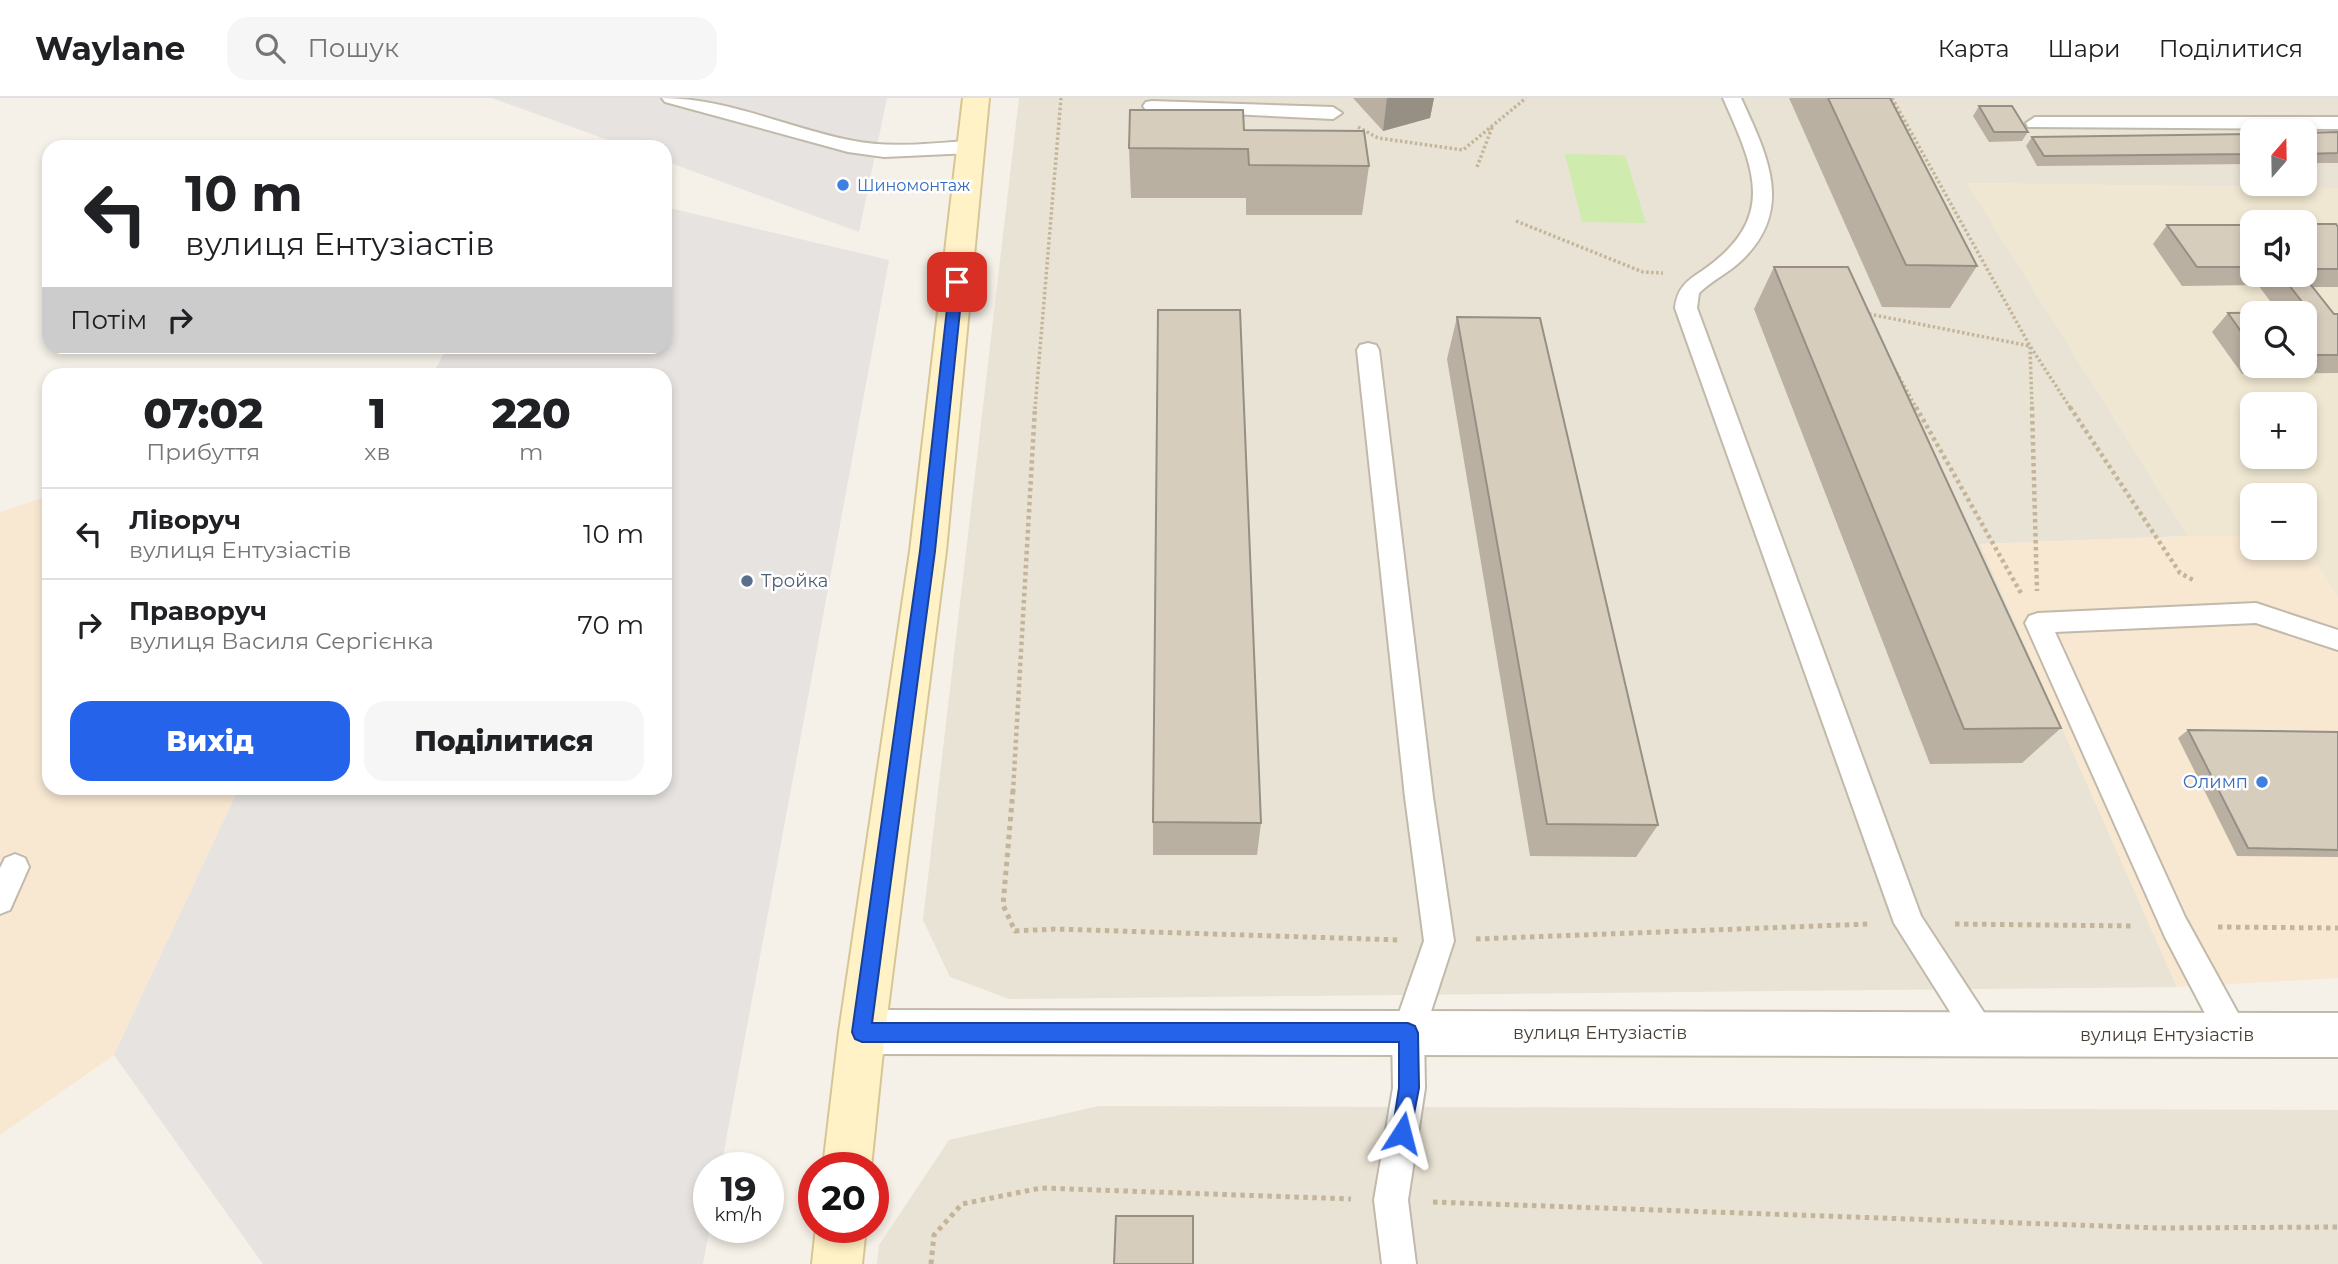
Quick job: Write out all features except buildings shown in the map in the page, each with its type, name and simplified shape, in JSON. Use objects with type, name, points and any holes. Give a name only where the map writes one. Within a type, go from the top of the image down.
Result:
[{"type":"main road","points":[[849,1152],[862,1032],[928,551],[976,98]]},
{"type":"main road","points":[[837,1264],[839,1243]]},
{"type":"street","name":"вулиця Ентузіастів","points":[[862,1032],[2338,1035]]},
{"type":"lane","points":[[671,98],[727,106],[848,146],[884,151],[971,147]]},
{"type":"lane","points":[[1319,98],[1333,113]]},
{"type":"lane","points":[[1732,98],[1759,156],[1764,210],[1758,227],[1746,245],[1694,283],[1686,295],[1686,308],[1909,923],[1982,1034]]},
{"type":"lane","points":[[1152,106],[1333,113]]},
{"type":"lane","points":[[2035,123],[2338,123]]},
{"type":"lane","points":[[1368,350],[1419,797],[1439,941],[1408,1033],[1409,1088],[1391,1200],[1399,1264]]},
{"type":"lane","points":[[2233,1035],[2175,927],[2038,624],[2256,612],[2338,640]]},
{"type":"lane","points":[[0,900],[16,867]]},
{"type":"path","points":[[1061,98],[1033,437],[1009,853],[1003,905],[1015,932],[1055,929],[1439,941],[1909,923],[2338,928]]},
{"type":"path","points":[[1333,113],[1378,138],[1463,150],[1526,98]]},
{"type":"path","points":[[1892,98],[2030,346],[2180,573],[2256,612]]},
{"type":"path","points":[[1478,167],[1493,125]]},
{"type":"path","points":[[1516,221],[1643,272],[1708,275]]},
{"type":"path","points":[[1870,324],[1863,312],[2030,346]]},
{"type":"path","points":[[2030,346],[2038,624]]},
{"type":"path","points":[[1890,360],[2038,624]]},
{"type":"path","points":[[931,1264],[934,1235],[962,1204],[1041,1188],[2160,1228],[2338,1227]]},
{"type":"shaded area","points":[[492,98],[887,98],[859,232],[672,164],[672,140],[608,140]]},
{"type":"shaded area","points":[[1019,98],[2338,98],[2338,188],[2317,188],[2317,119],[2240,119],[2240,187],[1967,183],[2188,536],[1981,544],[2177,987],[1009,999],[950,977],[923,920]]},
{"type":"shaded area","points":[[1967,183],[2240,187],[2240,196],[2317,196],[2317,188],[2338,188],[2338,597],[2315,560],[2317,560],[2317,483],[2240,483],[2240,536],[2188,536]]},
{"type":"shaded area","name":"Тройка","points":[[672,209],[889,260],[724,1152],[693,1152],[693,1243],[707,1243],[703,1264],[263,1264],[114,1055],[236,795],[672,795],[672,368],[436,368],[443,354],[672,354]]},
{"type":"shaded area","points":[[42,498],[42,795],[236,795],[114,1055],[0,1135],[0,512]]},
{"type":"shaded area","points":[[2240,536],[2240,560],[2315,560],[2338,597],[2338,978],[2177,987],[1980,544]]},
{"type":"shaded area","points":[[1099,1106],[2338,1110],[2338,1264],[877,1264],[879,1245],[889,1243],[889,1230],[949,1140]]},
{"type":"green space","points":[[1565,154],[1625,155],[1646,223],[1582,222]]},
{"type":"place","name":"Шиномонтаж","points":[[843,185]]},
{"type":"place","name":"Тройка","points":[[747,581]]},
{"type":"place","name":"Олимп","points":[[2262,782]]},
{"type":"route","points":[[957,282],[928,551],[862,1032],[1408,1033],[1409,1088],[1402,1133]]}]
